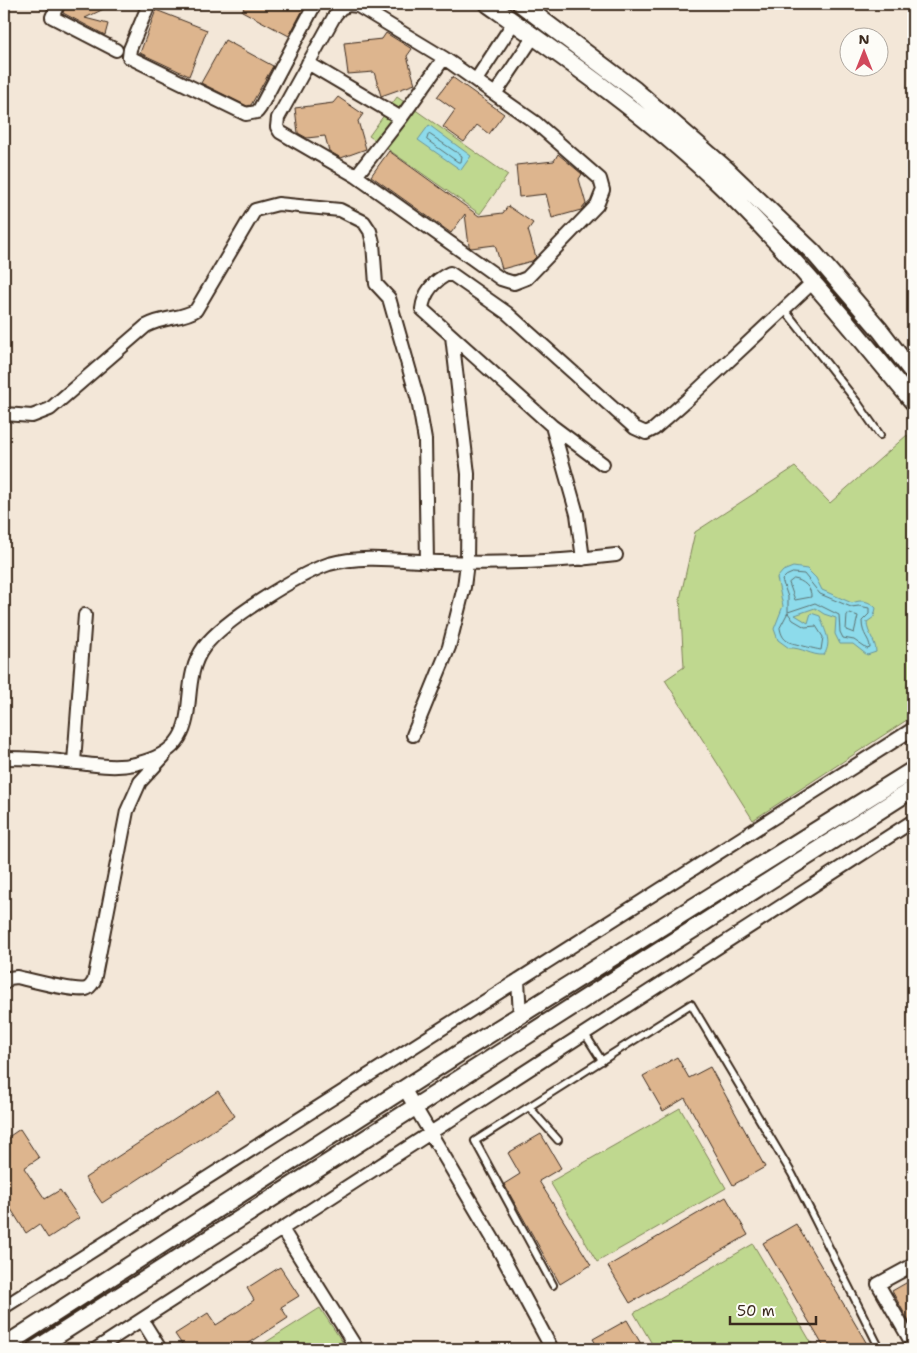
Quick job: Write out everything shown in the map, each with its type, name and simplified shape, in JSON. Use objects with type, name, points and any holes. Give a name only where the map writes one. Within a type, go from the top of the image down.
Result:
[{"type":"street","points":[[58,4],[52,17],[116,50]]},
{"type":"street","points":[[149,4],[130,49],[129,56],[246,114],[250,114],[260,108],[315,4]]},
{"type":"street","points":[[488,4],[625,103],[714,179],[813,282],[913,402]]},
{"type":"street","points":[[521,4],[635,90],[726,169],[813,252],[880,330],[913,374]]},
{"type":"street","points":[[349,5],[358,6],[444,58],[476,80],[536,123],[600,179],[603,190],[597,206],[527,278],[514,283],[501,279],[356,176],[280,132],[277,127],[278,118],[335,15],[341,8],[349,5]]},
{"type":"street","points":[[476,80],[514,22]]},
{"type":"street","points":[[495,94],[534,36]]},
{"type":"street","points":[[356,176],[444,58]]},
{"type":"street","points":[[308,63],[401,118]]},
{"type":"street","points":[[4,414],[32,416],[50,409],[146,326],[161,319],[184,315],[196,310],[255,210],[278,204],[340,210],[364,222],[370,231],[373,243],[373,272],[376,284],[389,298],[418,400],[425,440],[427,562]]},
{"type":"street","points":[[603,464],[552,426],[422,309],[423,298],[438,278],[450,273],[506,313],[635,428],[646,433],[654,430],[688,400],[813,282]]},
{"type":"street","points":[[413,735],[448,646],[464,587],[467,563],[468,474],[452,336]]},
{"type":"street","points":[[552,426],[577,514],[582,559]]},
{"type":"street","points":[[4,983],[17,977],[86,990],[94,981],[127,811],[140,782],[180,738],[186,725],[196,662],[204,648],[233,622],[269,596],[330,564],[373,559],[513,563],[616,555]]},
{"type":"street","points":[[74,762],[85,615]]},
{"type":"street","points":[[4,1307],[519,987],[913,729]]},
{"type":"street","points":[[4,758],[35,758],[113,767],[136,764],[170,749]]},
{"type":"street","points":[[4,1346],[520,1016],[913,770]]},
{"type":"street","points":[[36,1349],[913,789]]},
{"type":"street","points":[[96,1349],[913,821]]},
{"type":"street","points":[[519,987],[520,1016]]},
{"type":"street","points":[[405,1090],[493,1239],[552,1349]]},
{"type":"street","points":[[282,1229],[358,1349]]},
{"type":"street","points":[[913,1265],[878,1284],[913,1345]]},
{"type":"street","points":[[142,1320],[160,1349]]},
{"type":"lane","points":[[784,309],[857,402],[880,435]]},
{"type":"lane","points":[[553,1285],[475,1141],[691,1004],[792,1174],[880,1349]]},
{"type":"lane","points":[[584,1034],[602,1061]]},
{"type":"lane","points":[[529,1107],[558,1140]]},
{"type":"green space","points":[[397,97],[508,175],[480,214],[369,136]]},
{"type":"green space","points":[[907,435],[913,444],[913,716],[753,820],[665,680],[684,667],[680,599],[695,532],[795,467],[830,503]]},
{"type":"green space","points":[[680,1108],[726,1188],[597,1262],[550,1182]]},
{"type":"green space","points":[[753,1244],[815,1349],[655,1349],[634,1313]]},
{"type":"green space","points":[[320,1308],[347,1349],[255,1349]]},
{"type":"water","points":[[429,125],[471,156],[461,170],[418,140]]},
{"type":"water","points":[[793,567],[807,569],[816,578],[822,590],[852,603],[859,601],[868,602],[876,608],[874,617],[867,622],[876,652],[867,655],[853,644],[840,644],[835,634],[836,618],[824,614],[815,608],[795,615],[808,623],[811,613],[820,616],[828,640],[827,650],[824,655],[789,648],[778,640],[774,629],[783,606],[777,578],[783,571]]},
{"type":"building","points":[[66,4],[114,4],[85,18],[108,24],[105,35],[63,13]]},
{"type":"building","points":[[246,4],[306,4],[289,36],[242,11]]},
{"type":"building","points":[[156,10],[207,30],[189,76],[140,53]]},
{"type":"building","points":[[386,33],[412,49],[407,56],[415,84],[381,96],[374,72],[348,74],[344,43],[382,39]]},
{"type":"building","points":[[225,40],[273,66],[251,105],[247,106],[201,83]]},
{"type":"building","points":[[452,77],[504,114],[489,134],[477,125],[464,142],[443,127],[455,110],[437,97]]},
{"type":"building","points":[[338,97],[363,114],[358,121],[366,149],[341,158],[329,151],[325,136],[307,138],[298,133],[295,108],[333,103]]},
{"type":"building","points":[[389,151],[479,216],[503,213],[508,206],[533,223],[528,230],[536,257],[532,261],[502,269],[495,245],[471,248],[469,246],[465,214],[451,233],[371,176]]},
{"type":"building","points":[[558,154],[582,174],[579,179],[586,204],[581,210],[552,218],[546,194],[519,197],[516,165],[554,161]]},
{"type":"building","points":[[677,1057],[689,1078],[710,1067],[765,1167],[733,1185],[685,1098],[663,1111],[643,1076]]},
{"type":"building","points":[[218,1091],[235,1116],[102,1203],[85,1178]]},
{"type":"building","points":[[20,1129],[39,1158],[24,1168],[45,1199],[60,1190],[79,1218],[48,1238],[39,1224],[26,1233],[4,1198],[4,1140]]},
{"type":"building","points":[[541,1134],[561,1168],[539,1181],[591,1265],[560,1284],[504,1184],[520,1174],[508,1153]]},
{"type":"building","points":[[726,1197],[748,1235],[630,1303],[608,1266]]},
{"type":"building","points":[[796,1224],[870,1349],[825,1349],[763,1243]]},
{"type":"building","points":[[280,1267],[299,1296],[281,1307],[288,1318],[240,1349],[185,1349],[175,1334],[208,1313],[216,1325],[240,1310],[254,1300],[247,1288]]},
{"type":"building","points":[[913,1279],[913,1329],[892,1291]]},
{"type":"building","points":[[627,1320],[644,1349],[599,1349],[593,1339]]}]
